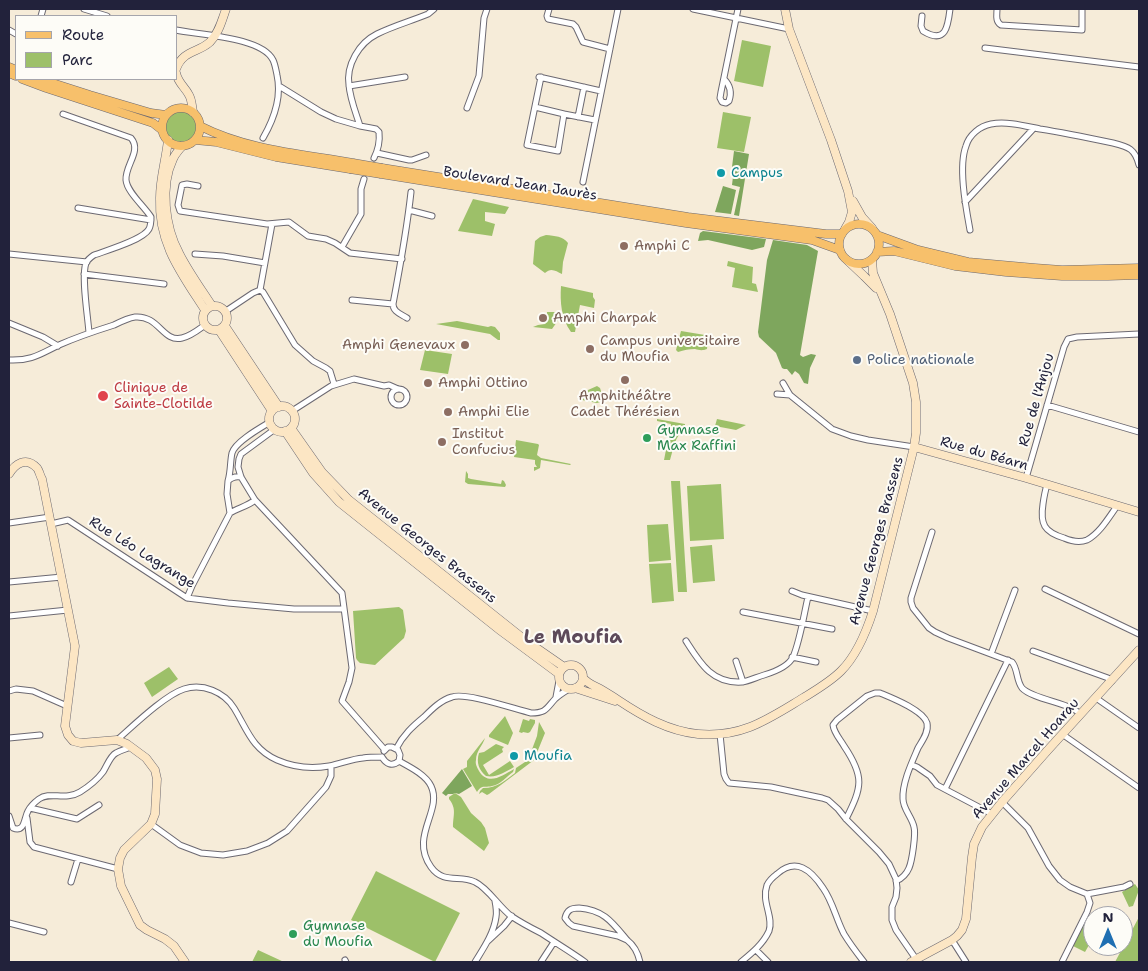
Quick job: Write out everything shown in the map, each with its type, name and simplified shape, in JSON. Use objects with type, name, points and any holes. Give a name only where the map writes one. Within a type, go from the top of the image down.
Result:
[{"type":"main road","points":[[28,80],[151,113],[166,115]]},
{"type":"main road","points":[[44,83],[153,123],[162,130]]},
{"type":"main road","points":[[185,108],[197,116],[200,131],[192,143],[182,146],[172,144],[164,136],[162,130],[163,119],[175,109],[185,108]]},
{"type":"main road","name":"Boulevard Jean Jaurès","points":[[200,126],[220,135],[274,150],[351,166]]},
{"type":"main road","name":"Boulevard Jean Jaurès","points":[[195,140],[216,142],[284,158],[382,171],[686,223],[812,240],[840,250]]},
{"type":"main road","name":"Boulevard Jean Jaurès","points":[[382,171],[688,217],[826,234],[844,231],[856,224],[862,224],[918,250],[968,262],[1062,270],[1139,268]]},
{"type":"main road","points":[[844,231],[839,245],[842,256],[853,263],[859,264],[872,260],[877,252],[879,240],[874,231]]},
{"type":"main road","points":[[877,252],[894,251],[955,266],[1013,273],[1062,276],[1139,275]]},
{"type":"street","points":[[84,9],[104,15]]},
{"type":"street","points":[[178,64],[187,54],[209,43],[216,35],[226,9]]},
{"type":"street","points":[[360,126],[349,86],[348,72],[353,59],[362,46],[376,34],[428,14],[434,9]]},
{"type":"street","points":[[467,108],[479,76],[484,18],[487,9]]},
{"type":"street","points":[[549,9],[548,19],[573,24],[583,42],[610,49]]},
{"type":"street","points":[[583,182],[618,9]]},
{"type":"street","points":[[693,9],[789,29]]},
{"type":"street","points":[[724,79],[738,9]]},
{"type":"street","points":[[785,9],[789,29],[831,140],[848,192],[852,212],[844,231]]},
{"type":"street","points":[[922,16],[923,31],[939,35],[946,31],[950,9]]},
{"type":"street","points":[[997,9],[996,20],[1001,25],[1082,30],[1082,9]]},
{"type":"street","points":[[178,30],[216,35],[254,44],[266,52],[273,60],[279,86],[275,113],[263,138]]},
{"type":"street","points":[[986,48],[1139,68]]},
{"type":"street","points":[[349,86],[405,77]]},
{"type":"street","points":[[564,114],[558,151],[527,145],[540,77],[601,91]]},
{"type":"street","points":[[178,80],[189,96],[193,112]]},
{"type":"street","points":[[279,86],[336,120],[376,129],[379,132],[380,138],[376,156],[409,160],[426,155]]},
{"type":"street","points":[[578,117],[584,87]]},
{"type":"street","points":[[185,108],[191,101]]},
{"type":"street","points":[[535,107],[595,120]]},
{"type":"street","points":[[63,114],[131,138],[135,142],[135,148],[126,175],[126,182],[151,217],[149,229],[140,238],[94,255],[87,262],[84,274],[89,333]]},
{"type":"street","points":[[970,230],[965,202],[962,158],[970,138],[982,127],[990,124],[1008,124],[1113,143],[1127,147],[1136,154],[1139,165]]},
{"type":"street","points":[[965,202],[1034,128]]},
{"type":"street","points":[[168,140],[160,188],[163,231],[173,259],[188,284],[209,308]]},
{"type":"street","points":[[182,146],[172,160],[167,183],[168,222],[171,235],[179,253],[209,308]]},
{"type":"street","points":[[342,248],[361,214],[361,189],[364,179]]},
{"type":"street","points":[[198,186],[182,185],[178,205],[180,211],[272,224],[289,222],[308,236],[326,239],[350,253],[402,259]]},
{"type":"street","points":[[407,318],[395,311],[393,304],[402,259],[411,192]]},
{"type":"street","points":[[848,192],[862,217],[874,231]]},
{"type":"street","points":[[78,208],[151,220]]},
{"type":"street","points":[[409,210],[432,216]]},
{"type":"street","points":[[260,290],[272,224]]},
{"type":"street","points":[[9,254],[87,262]]},
{"type":"street","points":[[195,254],[223,256],[265,263]]},
{"type":"street","name":"Avenue Georges Brassens","points":[[847,260],[882,295]]},
{"type":"street","name":"Avenue Georges Brassens","points":[[583,678],[586,682],[665,726],[698,734],[720,734],[747,728],[771,718],[818,689],[841,672],[852,658],[867,629],[872,612],[916,433],[916,402],[913,383],[890,314],[872,273],[872,260]]},
{"type":"street","points":[[84,274],[164,284]]},
{"type":"street","points":[[226,311],[260,290]]},
{"type":"street","points":[[260,290],[295,345],[313,361],[330,371],[334,384]]},
{"type":"street","points":[[352,300],[393,304]]},
{"type":"street","points":[[220,306],[226,311],[228,318],[222,328],[211,329],[205,325],[203,318],[209,308],[220,306]]},
{"type":"street","points":[[9,360],[20,361],[39,356],[89,333],[134,318],[142,317],[149,319],[168,336],[178,339],[190,335],[205,325]]},
{"type":"street","points":[[9,323],[43,337],[58,346]]},
{"type":"street","points":[[222,328],[275,409]]},
{"type":"street","name":"Rue de l'Anjou","points":[[1026,478],[1064,347],[1068,339],[1139,334]]},
{"type":"street","points":[[292,411],[334,384],[354,379],[384,386],[389,385],[395,390]]},
{"type":"street","points":[[783,383],[790,395],[832,429],[868,440],[914,447]]},
{"type":"street","points":[[777,394],[790,395]]},
{"type":"street","points":[[1047,405],[1139,432]]},
{"type":"street","points":[[286,407],[292,411],[295,421],[288,429],[278,431],[275,429],[269,418],[275,409],[286,407]]},
{"type":"street","points":[[187,598],[230,513],[227,490],[232,450],[236,445],[270,422]]},
{"type":"street","points":[[275,429],[241,454],[238,467],[241,478],[255,500],[342,593],[352,668],[342,701],[385,750]]},
{"type":"street","name":"Avenue Georges Brassens","points":[[288,429],[290,439],[313,473],[339,502],[559,678]]},
{"type":"street","name":"Avenue Georges Brassens","points":[[288,429],[322,472],[349,500],[524,640],[564,667]]},
{"type":"street","name":"Rue du Béarn","points":[[914,447],[1139,512]]},
{"type":"street","points":[[9,474],[14,467],[21,463],[30,463],[38,468],[42,479],[75,646],[65,726],[68,735],[73,741],[81,743],[117,740],[146,758],[154,770],[157,779],[155,814],[151,824],[124,850],[120,858],[118,870],[121,886],[140,925],[174,946],[184,962]]},
{"type":"street","points":[[228,481],[231,478],[241,478]]},
{"type":"street","points":[[1047,485],[1041,517],[1043,525],[1055,536],[1075,542],[1085,541],[1095,535],[1118,506]]},
{"type":"street","points":[[229,500],[239,508]]},
{"type":"street","points":[[230,513],[251,504],[255,500]]},
{"type":"street","name":"Rue Léo Lagrange","points":[[9,523],[68,520],[187,598],[294,609],[344,609]]},
{"type":"street","points":[[932,532],[911,598],[912,605],[925,623],[935,632],[948,638],[1014,663],[1018,681],[1025,690],[1071,708],[1081,714]]},
{"type":"street","points":[[9,582],[62,577]]},
{"type":"street","points":[[1046,589],[1139,634]]},
{"type":"street","points":[[991,654],[1015,590]]},
{"type":"street","points":[[792,591],[808,597],[872,612]]},
{"type":"street","points":[[686,641],[708,672],[720,679],[743,682],[770,673],[783,667],[792,657],[808,597]]},
{"type":"street","points":[[9,616],[68,610]]},
{"type":"street","points":[[743,612],[832,629]]},
{"type":"street","name":"Avenue Marcel Hoarau","points":[[913,961],[952,940],[962,930],[966,919],[974,844],[982,827],[1062,734],[1139,650]]},
{"type":"street","points":[[1033,651],[1112,681]]},
{"type":"street","points":[[792,657],[816,662]]},
{"type":"street","points":[[945,789],[1008,660]]},
{"type":"street","points":[[736,661],[743,682]]},
{"type":"street","points":[[396,748],[401,739],[415,724],[438,704],[447,698],[455,696],[474,698],[531,713],[541,713],[550,706],[556,697],[561,670],[568,665],[576,666],[583,678],[582,682],[579,686],[556,697]]},
{"type":"street","points":[[559,678],[563,686],[572,689]]},
{"type":"street","points":[[117,740],[171,695],[193,687],[215,691],[226,698],[234,708],[248,735],[260,749],[275,759],[289,764],[308,767],[331,766],[364,757],[382,757]]},
{"type":"street","points":[[9,691],[16,689],[32,692],[67,706]]},
{"type":"street","name":"Avenue Georges Brassens","points":[[572,689],[624,704]]},
{"type":"street","points":[[846,819],[857,795],[860,779],[850,754],[834,730],[833,725],[870,694],[880,693],[917,711],[927,723],[904,785],[903,798],[905,808],[914,825],[915,832],[912,860],[903,877],[896,881]]},
{"type":"street","points":[[1096,698],[1139,728]]},
{"type":"street","points":[[720,734],[724,774],[729,782],[771,787],[828,800],[879,852],[889,864],[896,881],[897,888],[892,907],[892,920],[913,961]]},
{"type":"street","points":[[1062,734],[1139,788]]},
{"type":"street","points":[[9,738],[40,735]]},
{"type":"street","points":[[9,816],[12,826],[16,830],[20,829],[30,808],[39,799],[47,796],[67,797],[78,793],[102,773],[113,755],[131,747]]},
{"type":"street","points":[[382,757],[388,747],[396,748]]},
{"type":"street","points":[[382,757],[389,764],[395,764],[399,761],[400,755],[396,748]]},
{"type":"street","points":[[399,761],[416,771],[431,786],[434,794],[433,806],[423,844],[429,865],[442,876],[476,882],[512,916],[585,962]]},
{"type":"street","points":[[912,765],[930,776],[937,785],[992,814]]},
{"type":"street","points":[[151,824],[180,846],[202,853],[223,855],[247,851],[268,843],[287,831],[326,787],[331,776],[331,766]]},
{"type":"street","points":[[1002,802],[1028,828],[1050,866],[1060,880],[1070,887],[1087,894],[1124,887],[1130,884]]},
{"type":"street","points":[[30,808],[77,819],[98,805]]},
{"type":"street","points":[[26,816],[29,839],[32,845],[118,870]]},
{"type":"street","points":[[71,882],[78,859]]},
{"type":"street","points":[[741,962],[756,950],[770,930],[768,910],[764,898],[767,884],[782,869],[791,865],[803,868],[814,876],[824,888],[844,933],[864,962]]},
{"type":"street","points":[[1062,962],[1087,912],[1090,902],[1087,894]]},
{"type":"street","points":[[475,962],[487,942],[496,916],[495,900]]},
{"type":"street","points":[[627,940],[618,936],[574,926],[565,918],[568,910],[573,908],[592,909],[604,915],[637,950],[640,962]]},
{"type":"street","points":[[496,916],[507,912]]},
{"type":"street","points":[[487,942],[512,916]]},
{"type":"street","points":[[9,923],[44,932]]},
{"type":"street","points":[[952,940],[966,962]]},
{"type":"street","points":[[541,962],[554,942]]},
{"type":"street","points":[[756,950],[768,962]]},
{"type":"green space","points":[[742,40],[771,46],[763,87],[734,81]]},
{"type":"green space","points":[[181,111],[192,116],[197,127],[192,138],[181,143],[170,138],[165,127],[170,116]]},
{"type":"green space","points":[[723,112],[751,117],[744,152],[717,148]]},
{"type":"green space","points":[[734,151],[749,154],[739,216],[734,215],[740,187],[732,185]]},
{"type":"green space","points":[[723,186],[736,190],[731,214],[715,212]]},
{"type":"green space","points":[[473,199],[509,207],[505,214],[485,212],[485,221],[495,224],[492,236],[458,231]]},
{"type":"green space","points":[[703,231],[766,239],[764,247],[752,250],[708,240],[698,241],[700,233]]},
{"type":"green space","points":[[546,235],[556,236],[568,243],[562,274],[551,270],[545,273],[533,264],[535,241]]},
{"type":"green space","points":[[773,240],[807,245],[818,251],[800,355],[803,357],[811,354],[816,355],[810,368],[808,384],[804,383],[795,371],[792,375],[787,369],[782,368],[776,353],[759,337],[758,332],[767,260]]},
{"type":"green space","points":[[728,261],[753,267],[752,283],[756,284],[758,292],[732,287],[735,268],[727,266]]},
{"type":"green space","points":[[561,286],[593,293],[595,300],[594,308],[580,305],[575,332],[571,332],[563,316]]},
{"type":"green space","points":[[547,312],[556,312],[559,319],[552,329],[533,327],[545,324]]},
{"type":"green space","points":[[457,321],[495,327],[500,333],[500,340],[490,334],[436,324]]},
{"type":"green space","points":[[681,331],[705,335],[708,338],[707,349],[691,349],[678,352],[676,350]]},
{"type":"green space","points":[[425,350],[452,354],[448,374],[420,370]]},
{"type":"green space","points":[[597,386],[601,392],[600,402],[581,399],[588,390]]},
{"type":"green space","points":[[657,419],[685,424],[685,428],[675,443],[670,460],[664,460],[671,424],[657,421]]},
{"type":"green space","points":[[717,419],[746,425],[736,430],[715,426]]},
{"type":"green space","points":[[516,440],[538,444],[537,455],[541,458],[571,464],[541,460],[540,468],[534,471],[534,467],[537,467],[535,460],[514,457]]},
{"type":"green space","points":[[466,471],[468,478],[501,484],[502,480],[506,485],[505,487],[468,484],[465,482]]},
{"type":"green space","points":[[671,481],[680,481],[687,592],[678,592]]},
{"type":"green space","points":[[721,484],[724,539],[690,541],[687,486]]},
{"type":"green space","points":[[668,524],[671,560],[649,562],[647,525]]},
{"type":"green space","points":[[712,545],[715,581],[693,583],[690,547]]},
{"type":"green space","points":[[671,563],[674,601],[652,603],[649,564]]},
{"type":"green space","points":[[399,607],[403,610],[406,631],[404,638],[375,665],[360,663],[356,658],[353,611]]},
{"type":"green space","points":[[169,667],[178,679],[152,697],[144,683]]},
{"type":"green space","points":[[505,716],[513,733],[508,745],[489,737]]},
{"type":"green space","points":[[523,719],[535,720],[528,733],[519,732]]},
{"type":"green space","points":[[539,722],[545,733],[534,760],[489,794],[487,795],[482,792],[479,794],[483,788],[493,787],[504,781],[515,773],[516,768],[528,760],[537,736]]},
{"type":"green space","points":[[485,738],[477,754],[476,761],[479,771],[483,776],[491,779],[514,769],[513,772],[498,784],[482,787],[477,792],[463,769],[467,767],[467,761]]},
{"type":"green space","points":[[496,744],[504,747],[502,749],[503,752],[483,765],[489,775],[510,761],[514,767],[504,773],[486,776],[479,766],[479,753]]},
{"type":"green space","points":[[462,769],[472,786],[459,794],[448,794],[446,796],[442,793]]},
{"type":"green space","points":[[455,793],[461,797],[471,813],[485,828],[489,843],[484,851],[453,827],[454,809],[449,797]]},
{"type":"green space","points":[[376,871],[460,913],[435,962],[351,920]]},
{"type":"green space","points":[[1135,884],[1139,890],[1133,906],[1129,906],[1122,892]]},
{"type":"green space","points":[[1139,917],[1139,962],[1115,962],[1118,956],[1133,956],[1133,928]]},
{"type":"green space","points":[[1083,923],[1083,951],[1071,945]]},
{"type":"green space","points":[[258,950],[284,962],[252,962]]},
{"type":"place","name":"Campus","points":[[721,173]]},
{"type":"place","name":"Amphi C","points":[[624,246]]},
{"type":"place","name":"Amphi Charpak","points":[[543,318]]},
{"type":"place","name":"Amphi Genevaux","points":[[465,345]]},
{"type":"place","name":"Campus universitaire du Moufia","points":[[590,349]]},
{"type":"place","name":"Police nationale","points":[[857,360]]},
{"type":"place","name":"Amphithéâtre Cadet Thérésien","points":[[625,380]]},
{"type":"place","name":"Amphi Ottino","points":[[428,383]]},
{"type":"place","name":"Clinique de Sainte-Clotilde","points":[[103,396]]},
{"type":"place","name":"Amphi Elie","points":[[448,412]]},
{"type":"place","name":"Gymnase Max Raffini","points":[[647,438]]},
{"type":"place","name":"Institut Confucius","points":[[442,442]]},
{"type":"place","name":"Moufia","points":[[514,756]]},
{"type":"place","name":"Gymnase du Moufia","points":[[293,934]]},
{"type":"district","name":"Le Moufia","points":[[573,638]]}]
